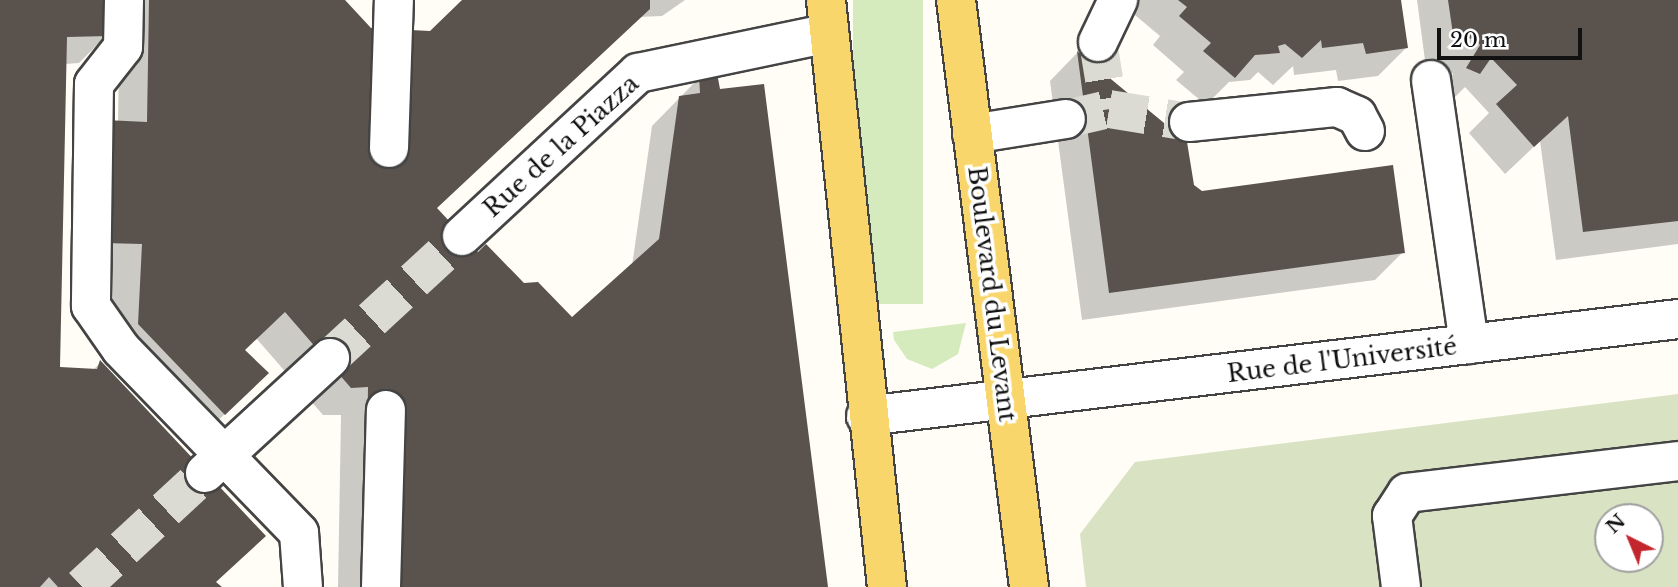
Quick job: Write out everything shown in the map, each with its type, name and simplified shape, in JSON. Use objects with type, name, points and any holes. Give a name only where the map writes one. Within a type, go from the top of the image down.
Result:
[{"type":"main road","name":"Boulevard du Levant","points":[[956,0],[1029,587]]},
{"type":"main road","points":[[828,17],[866,416],[887,587]]},
{"type":"street","points":[[124,0],[123,47],[94,84],[91,306],[121,349],[215,464],[299,533],[303,587]]},
{"type":"street","points":[[389,148],[394,0]]},
{"type":"street","points":[[1098,42],[1118,0]]},
{"type":"street","name":"Rue de la Piazza","points":[[463,236],[638,73],[828,17]]},
{"type":"street","points":[[1431,80],[1469,344]]},
{"type":"street","points":[[1189,122],[1337,107],[1357,116],[1365,131]]},
{"type":"street","points":[[972,134],[1066,119]]},
{"type":"street","name":"Rue de l'Université","points":[[866,416],[1006,402],[1678,319]]},
{"type":"street","points":[[215,464],[330,358]]},
{"type":"street","points":[[381,587],[386,410]]},
{"type":"street","points":[[1401,587],[1392,516],[1407,493],[1678,461]]},
{"type":"green space","points":[[853,0],[923,0],[923,304],[853,304]]},
{"type":"green space","points":[[966,323],[958,354],[932,369],[907,359],[894,340],[893,332]]},
{"type":"green space","points":[[1678,394],[1678,587],[1086,587],[1080,534],[1135,462]]},
{"type":"building","points":[[0,0],[109,0],[109,36],[67,37],[60,367],[97,369],[100,360],[266,536],[216,582],[222,587],[58,587],[49,577],[40,587],[0,587]]},
{"type":"building","points":[[149,0],[345,0],[371,28],[430,31],[462,0],[650,0],[650,9],[437,208],[478,252],[486,244],[524,283],[538,282],[572,317],[659,239],[679,96],[700,93],[699,76],[717,73],[720,89],[764,84],[828,587],[365,587],[368,387],[351,388],[285,312],[245,350],[269,373],[225,415],[138,324],[142,244],[104,243],[105,120],[147,122]]},
{"type":"building","points":[[1178,0],[1401,0],[1408,48],[1366,54],[1363,43],[1322,48],[1321,40],[1302,58],[1285,44],[1278,46],[1280,53],[1255,55],[1235,78],[1203,51],[1211,43],[1179,16],[1187,7]]},
{"type":"building","points":[[1448,0],[1678,0],[1678,221],[1583,232],[1568,116],[1534,147],[1496,104],[1517,85],[1491,58],[1480,74],[1466,68],[1480,45],[1474,38],[1454,41]]},
{"type":"building","points":[[1077,51],[1187,142],[1194,185],[1202,191],[1393,165],[1405,253],[1109,293]]},
{"type":"tunnel","points":[[1098,42],[1109,109]]},
{"type":"tunnel","points":[[1066,119],[1109,109],[1189,122]]},
{"type":"tunnel","points":[[330,358],[462,236]]},
{"type":"tunnel","points":[[82,587],[205,473]]}]
